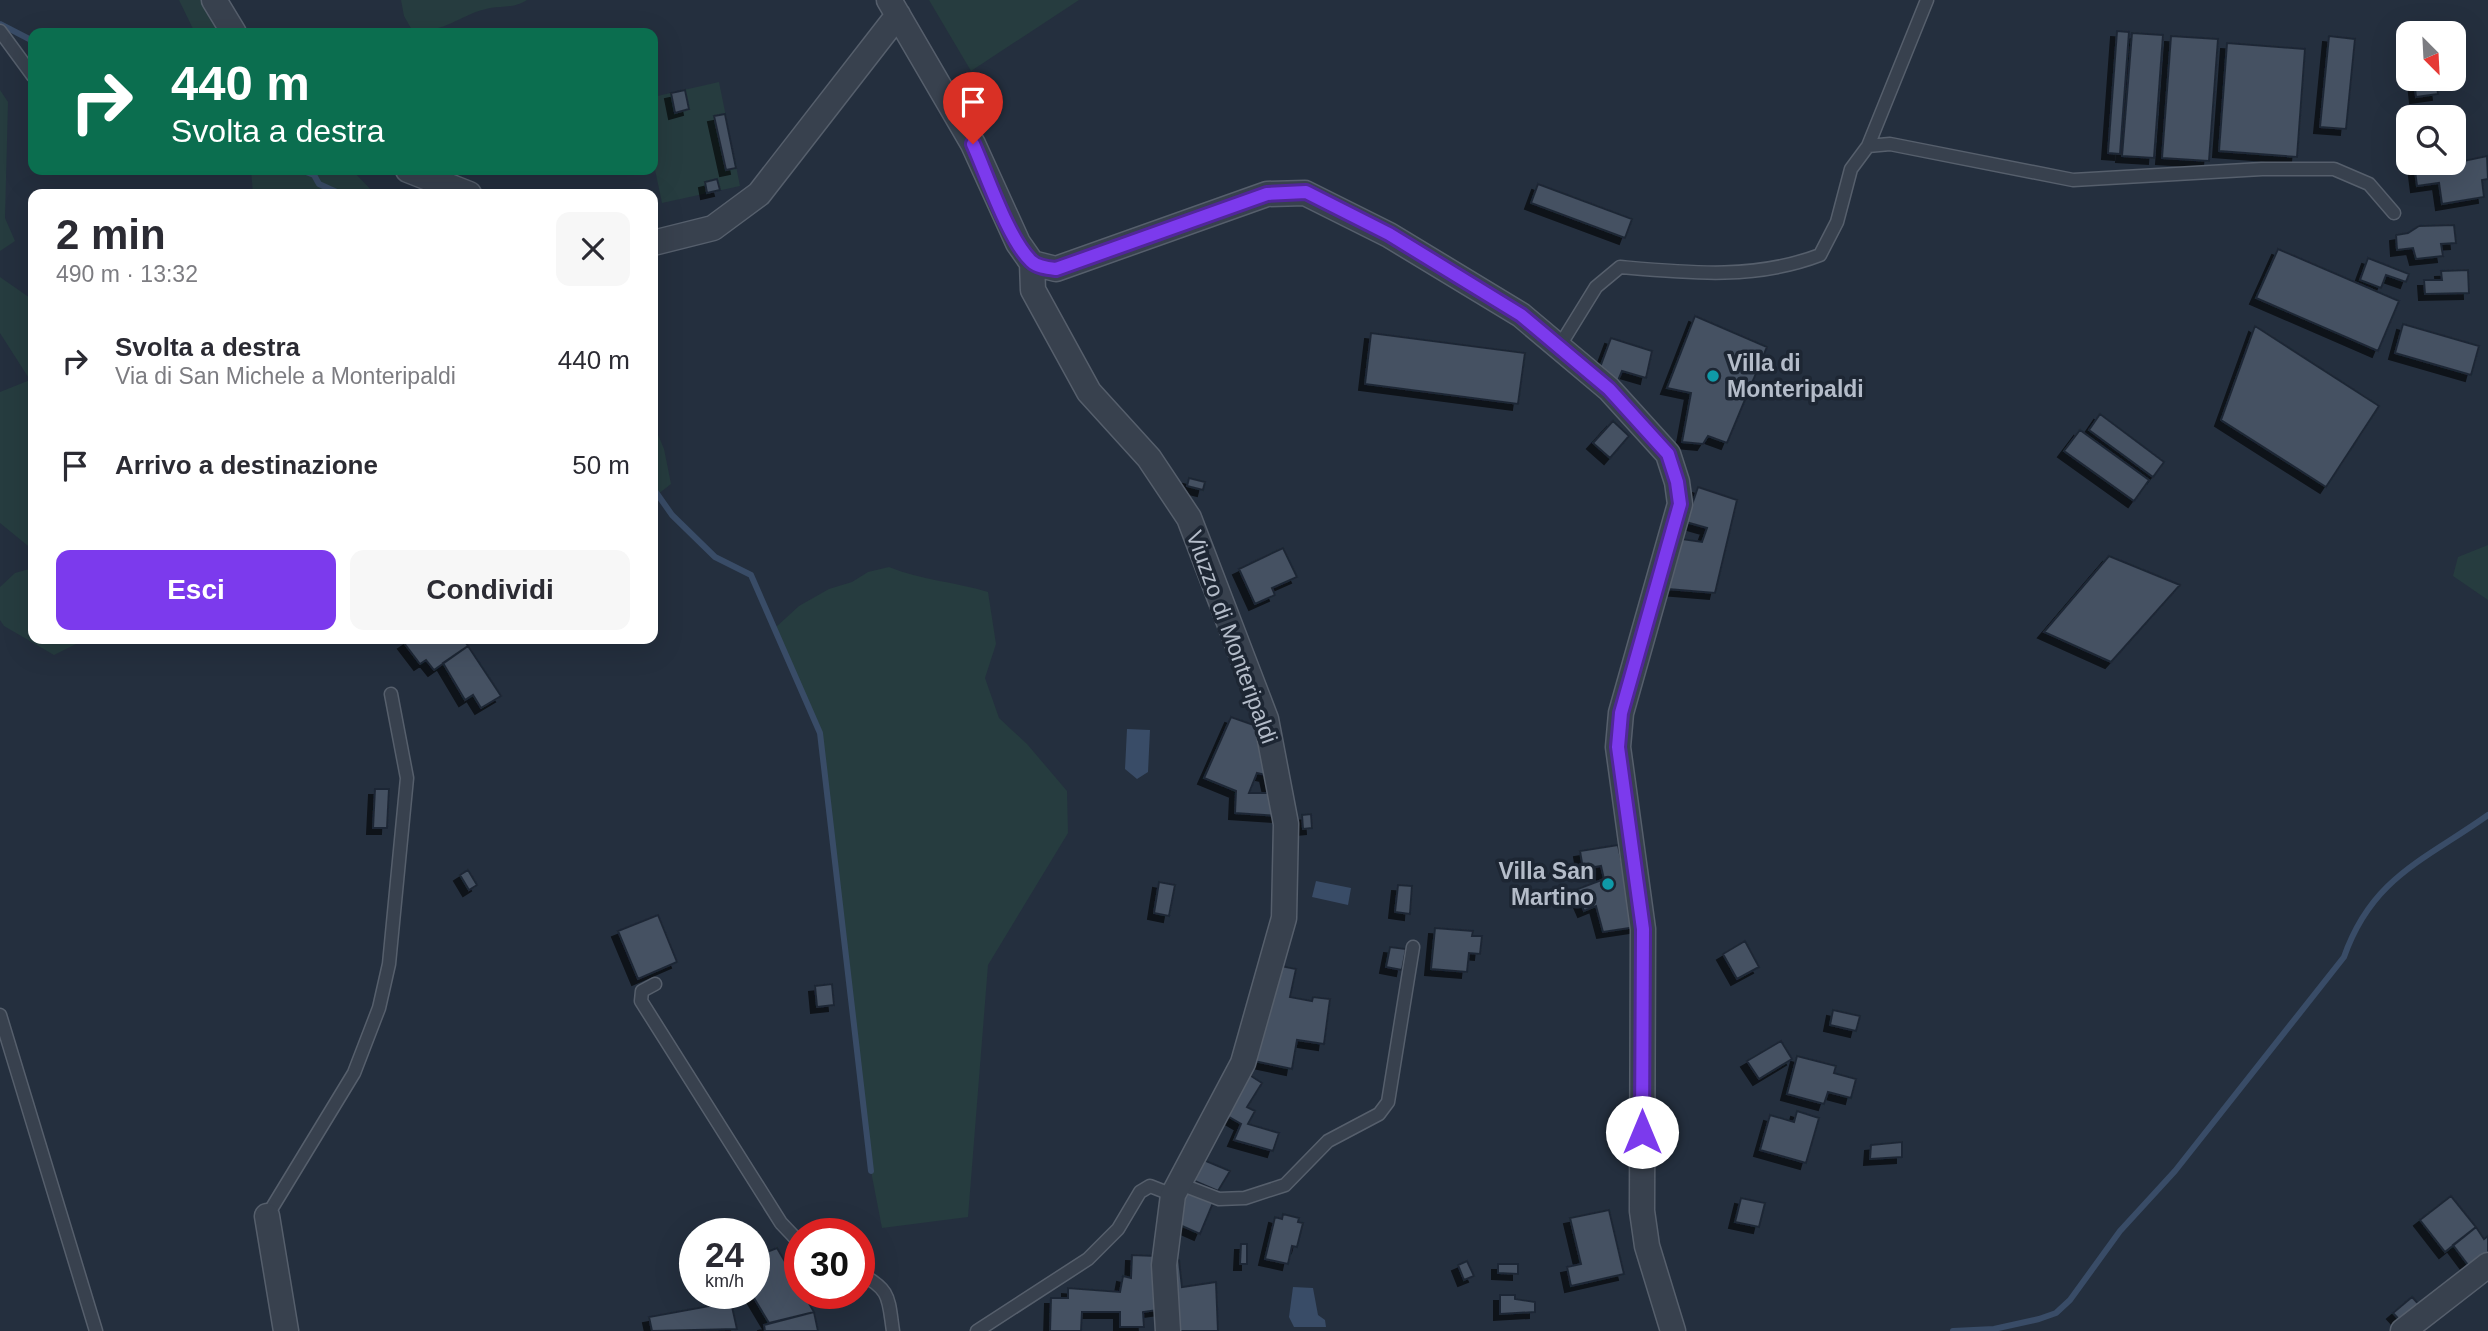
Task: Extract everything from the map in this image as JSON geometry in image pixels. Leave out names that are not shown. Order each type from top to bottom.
[{"type":"street","points":[[214,0],[231,28]]},
{"type":"street","points":[[658,242],[713,228],[759,194],[893,8],[973,144],[1018,243],[1032,263],[1056,269],[1267,194],[1306,192],[1389,234],[1521,315],[1609,389],[1668,454],[1680,504],[1621,713],[1618,747],[1643,929],[1642,1211],[1647,1246],[1673,1331]]},
{"type":"street","points":[[421,175],[456,189]]},
{"type":"street","name":"Viuzzo di Monteripaldi","points":[[1032,263],[1033,290],[1089,392],[1149,458],[1189,519],[1266,719],[1286,824],[1284,918],[1243,1063],[1177,1190],[1164,1265],[1168,1331]]},
{"type":"street","points":[[267,1216],[286,1331]]},
{"type":"street","points":[[2415,1328],[2488,1265]]},
{"type":"lane","points":[[1559,347],[1596,287],[1620,267],[1685,273],[1754,272],[1795,264],[1820,255],[1837,222],[1851,169],[1868,146],[1927,0]]},
{"type":"lane","points":[[0,31],[28,69]]},
{"type":"lane","points":[[1868,146],[1890,144],[2073,180],[2262,169],[2334,169],[2370,184],[2394,213]]},
{"type":"lane","points":[[267,1216],[354,1073],[379,1008],[389,964],[407,778],[391,694]]},
{"type":"lane","points":[[977,1331],[1088,1259],[1118,1228],[1140,1192],[1150,1186],[1219,1199],[1245,1198],[1285,1185],[1328,1141],[1379,1114],[1388,1102],[1413,947]]},
{"type":"lane","points":[[655,984],[642,991],[641,1001],[784,1226]]},
{"type":"lane","points":[[0,1015],[96,1331]]},
{"type":"lane","points":[[875,1281],[881,1284],[889,1301],[893,1331]]},
{"type":"green space","points":[[179,0],[227,0],[243,28],[193,28]]},
{"type":"green space","points":[[401,0],[527,0],[513,6],[479,11],[437,28],[411,28],[404,16]]},
{"type":"green space","points":[[929,0],[1079,0],[971,71]]},
{"type":"green space","points":[[719,82],[740,186],[662,203],[656,175],[658,96]]},
{"type":"green space","points":[[0,90],[8,102],[5,218],[15,241],[0,251]]},
{"type":"green space","points":[[251,175],[357,175],[370,189],[253,189]]},
{"type":"green space","points":[[0,277],[28,297],[28,377],[0,333]]},
{"type":"green space","points":[[28,381],[28,546],[0,523],[0,392]]},
{"type":"green space","points":[[658,435],[664,449],[671,484],[658,494]]},
{"type":"green space","points":[[2488,545],[2488,600],[2453,576],[2458,557]]},
{"type":"green space","points":[[889,567],[988,592],[996,644],[985,678],[999,718],[1027,744],[1067,791],[1068,833],[988,965],[968,1217],[882,1228],[871,1171],[820,733],[775,628],[799,606],[829,589],[852,582],[868,572]]},
{"type":"green space","points":[[28,569],[28,640],[4,626],[0,620],[0,587],[15,573]]},
{"type":"green space","points":[[35,644],[76,644],[54,655]]},
{"type":"water","points":[[1127,729],[1150,730],[1148,772],[1137,779],[1125,769]]},
{"type":"water","points":[[1316,881],[1351,888],[1348,905],[1312,897]]},
{"type":"water","points":[[1293,1287],[1313,1288],[1318,1315],[1325,1320],[1326,1327],[1294,1327],[1289,1317]]},
{"type":"building","points":[[2117,31],[2129,32],[2120,154],[2108,153]]},
{"type":"building","points":[[2132,33],[2163,35],[2154,158],[2122,156]]},
{"type":"building","points":[[2171,36],[2218,39],[2209,161],[2162,158]]},
{"type":"building","points":[[2329,36],[2355,39],[2346,129],[2320,127]]},
{"type":"building","points":[[2227,43],[2305,49],[2297,157],[2219,151]]},
{"type":"building","points":[[685,90],[689,109],[675,113],[671,93]]},
{"type":"building","points":[[2415,91],[2438,91],[2438,94],[2416,97]]},
{"type":"building","points":[[725,114],[736,168],[726,170],[714,116]]},
{"type":"building","points":[[2487,156],[2488,179],[2482,180],[2484,197],[2442,204],[2439,183],[2417,186],[2416,175],[2466,175],[2466,160]]},
{"type":"building","points":[[717,179],[720,190],[707,193],[705,182]]},
{"type":"building","points":[[1538,184],[1632,219],[1625,238],[1531,203]]},
{"type":"building","points":[[2454,225],[2456,243],[2441,244],[2443,256],[2416,259],[2413,248],[2397,250],[2396,235],[2408,233],[2419,226]]},
{"type":"building","points":[[2278,249],[2399,301],[2378,351],[2256,298]]},
{"type":"building","points":[[2368,258],[2409,274],[2406,282],[2386,275],[2381,288],[2360,280]]},
{"type":"building","points":[[2468,270],[2469,293],[2425,294],[2424,280],[2442,280],[2441,271]]},
{"type":"building","name":"Villa di Monteripaldi","points":[[1695,316],[1767,347],[1727,443],[1708,436],[1703,444],[1682,442],[1691,393],[1667,388]]},
{"type":"building","points":[[2403,324],[2479,346],[2471,375],[2395,353]]},
{"type":"building","points":[[2255,326],[2379,406],[2326,487],[2221,420]]},
{"type":"building","points":[[1371,333],[1525,353],[1518,404],[1365,384]]},
{"type":"building","points":[[1611,338],[1652,351],[1646,378],[1622,371],[1617,383],[1599,370]]},
{"type":"building","points":[[2100,414],[2164,462],[2153,477],[2089,430]]},
{"type":"building","points":[[1613,421],[1629,436],[1610,458],[1593,443]]},
{"type":"building","points":[[2080,430],[2149,480],[2134,501],[2064,451]]},
{"type":"building","points":[[1189,478],[1205,482],[1203,490],[1187,486]]},
{"type":"building","points":[[1698,487],[1737,500],[1715,593],[1668,589],[1682,539],[1702,542],[1707,528],[1686,522]]},
{"type":"building","points":[[1283,548],[1297,577],[1272,588],[1275,595],[1255,604],[1239,569]]},
{"type":"building","points":[[2109,556],[2180,585],[2111,662],[2044,632]]},
{"type":"building","points":[[405,644],[468,646],[434,670],[426,660],[420,664]]},
{"type":"building","points":[[468,646],[501,696],[481,708],[473,695],[465,700],[443,663]]},
{"type":"building","points":[[1231,717],[1265,729],[1280,816],[1235,813],[1236,791],[1204,778]],"holes":[[[1257,773],[1266,775],[1270,793],[1249,793]]]},
{"type":"building","points":[[375,789],[389,789],[387,828],[373,828]]},
{"type":"building","points":[[1311,814],[1312,828],[1303,829],[1302,815]]},
{"type":"building","name":"Villa San Martino","points":[[1618,845],[1636,927],[1603,932],[1596,906],[1584,911],[1575,890],[1604,879],[1601,866],[1583,869],[1580,851]]},
{"type":"building","points":[[468,870],[477,885],[469,890],[460,875]]},
{"type":"building","points":[[1159,882],[1175,885],[1169,916],[1154,913]]},
{"type":"building","points":[[1398,885],[1412,886],[1410,914],[1395,912]]},
{"type":"building","points":[[658,915],[677,962],[638,979],[618,931]]},
{"type":"building","points":[[1435,928],[1473,931],[1472,936],[1482,936],[1480,954],[1469,953],[1467,972],[1431,969]]},
{"type":"building","points":[[1745,941],[1759,967],[1737,979],[1723,954]]},
{"type":"building","points":[[1390,947],[1406,949],[1402,970],[1386,967]]},
{"type":"building","points":[[1276,965],[1296,969],[1290,997],[1312,1001],[1313,997],[1330,999],[1324,1044],[1297,1040],[1292,1069],[1254,1061]]},
{"type":"building","points":[[832,984],[834,1005],[817,1007],[815,986]]},
{"type":"building","points":[[1833,1010],[1860,1016],[1856,1031],[1830,1025]]},
{"type":"building","points":[[1781,1041],[1792,1059],[1759,1079],[1747,1061]]},
{"type":"building","points":[[1797,1056],[1836,1066],[1834,1073],[1856,1079],[1851,1098],[1828,1092],[1824,1104],[1787,1094]]},
{"type":"building","points":[[1248,1074],[1262,1083],[1247,1107],[1255,1111],[1248,1124],[1279,1133],[1273,1151],[1234,1140],[1241,1124],[1224,1114]]},
{"type":"building","points":[[1797,1111],[1819,1118],[1806,1163],[1760,1150],[1770,1115],[1794,1122]]},
{"type":"building","points":[[1902,1142],[1902,1157],[1870,1159],[1871,1145]]},
{"type":"building","points":[[1199,1158],[1230,1171],[1218,1191],[1190,1179]]},
{"type":"building","points":[[1186,1192],[1213,1203],[1200,1234],[1173,1222]]},
{"type":"building","points":[[2451,1196],[2476,1227],[2445,1252],[2420,1220]]},
{"type":"building","points":[[1741,1198],[1765,1203],[1759,1227],[1735,1222]]},
{"type":"building","points":[[1609,1210],[1624,1274],[1571,1286],[1567,1267],[1581,1264],[1570,1218]]},
{"type":"building","points":[[1283,1214],[1299,1218],[1298,1222],[1303,1223],[1297,1247],[1292,1246],[1288,1264],[1265,1259],[1275,1217],[1282,1219]]},
{"type":"building","points":[[2476,1227],[2484,1239],[2488,1236],[2488,1263],[2474,1273],[2453,1245]]},
{"type":"building","points":[[1241,1244],[1247,1244],[1247,1264],[1240,1264]]},
{"type":"building","points":[[777,1248],[784,1260],[784,1309],[812,1309],[814,1312],[769,1323],[761,1309],[770,1309],[770,1251]]},
{"type":"building","points":[[1132,1255],[1156,1256],[1164,1309],[1143,1312],[1144,1327],[1120,1327],[1120,1312],[1082,1312],[1081,1331],[1050,1331],[1051,1298],[1068,1298],[1068,1288],[1120,1292],[1123,1276],[1131,1278]]},
{"type":"building","points":[[1179,1260],[1182,1287],[1216,1282],[1218,1331],[1176,1331],[1168,1261]]},
{"type":"building","points":[[1467,1261],[1474,1276],[1464,1280],[1458,1265]]},
{"type":"building","points":[[1498,1264],[1518,1264],[1518,1274],[1498,1273]]},
{"type":"building","points":[[1500,1295],[1515,1295],[1515,1299],[1535,1302],[1535,1312],[1500,1314]]},
{"type":"building","points":[[2412,1297],[2424,1310],[2405,1326],[2393,1313]]},
{"type":"building","points":[[693,1309],[733,1309],[737,1329],[652,1331],[649,1317]]},
{"type":"building","points":[[814,1312],[818,1331],[765,1331],[764,1325]]},
{"type":"waterway","points":[[0,24],[28,38]]},
{"type":"waterway","points":[[314,175],[319,184],[330,189]]},
{"type":"waterway","points":[[658,495],[672,515],[715,557],[751,575],[820,733],[871,1171]]},
{"type":"waterway","points":[[1953,1331],[1994,1329],[2039,1319],[2056,1313],[2070,1300],[2120,1231],[2175,1171],[2344,957],[2369,907],[2403,873],[2488,815]]},
{"type":"place","name":"Villa di Monteripaldi","points":[[1713,376]]},
{"type":"place","name":"Villa San Martino","points":[[1608,884]]},
{"type":"route","points":[[973,144],[1018,243],[1032,263],[1046,268],[1056,269],[1267,194],[1306,192],[1327,201],[1389,234],[1521,315],[1609,389],[1668,454],[1677,482],[1680,504],[1621,713],[1618,747],[1643,929],[1642,1132]]}]
